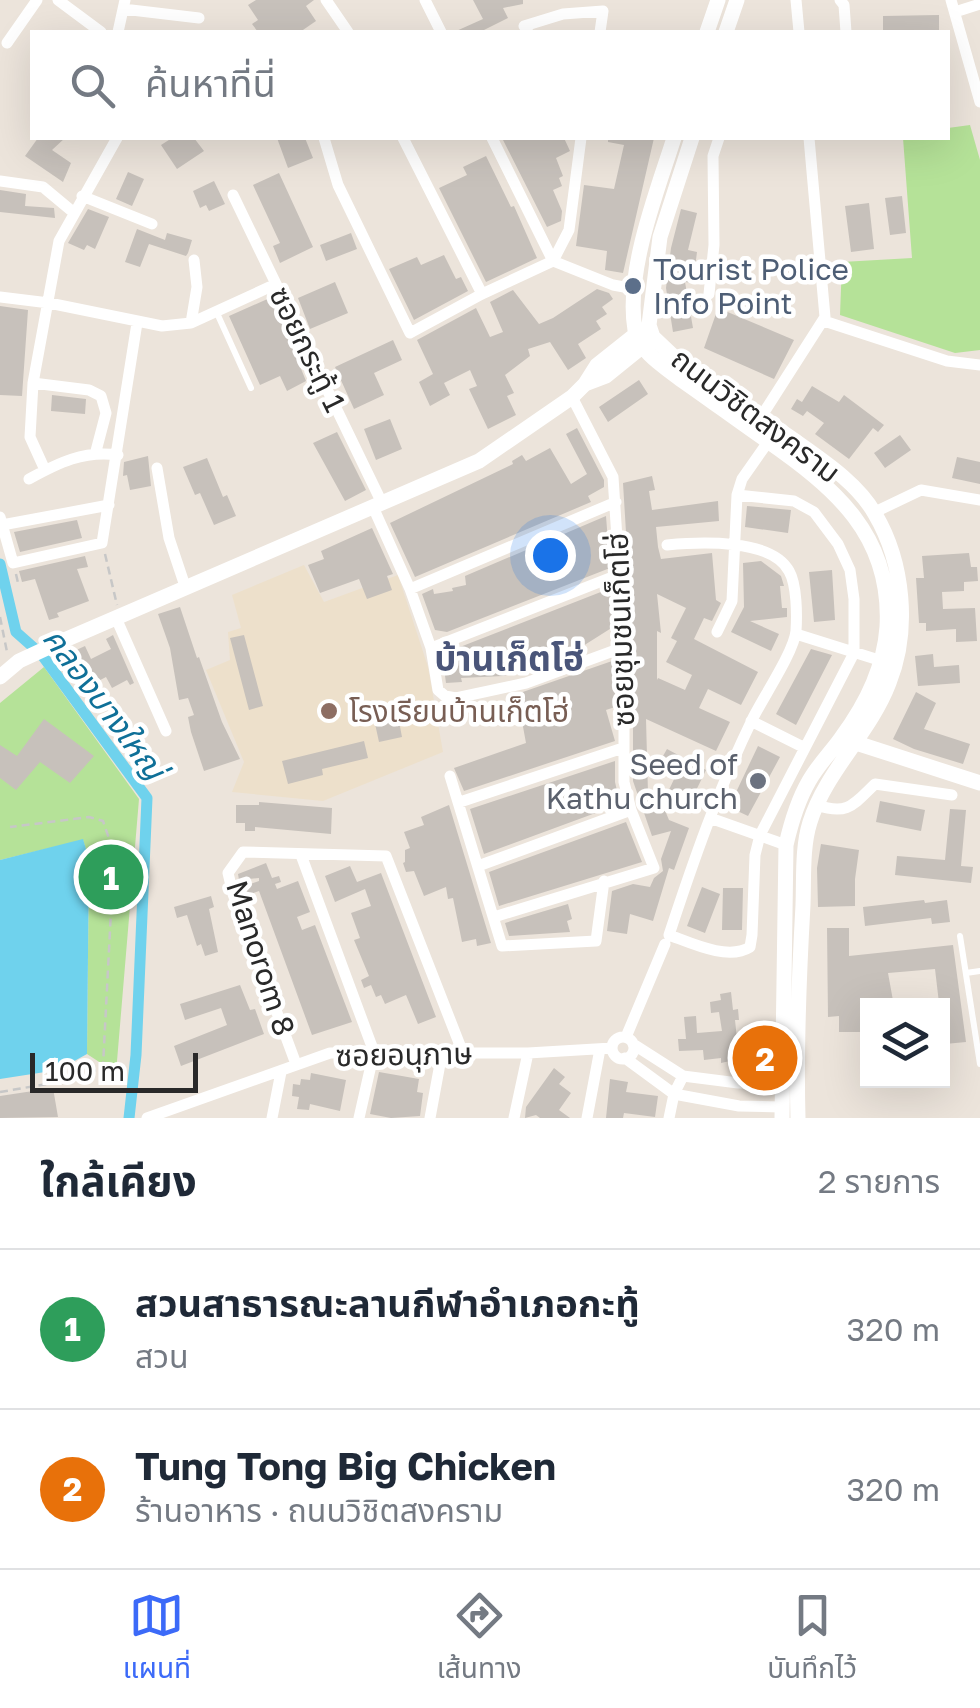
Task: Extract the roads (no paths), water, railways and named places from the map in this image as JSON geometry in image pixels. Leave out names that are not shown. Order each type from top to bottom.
[{"type":"main road","points":[[708,30],[718,0]]},
{"type":"main road","points":[[727,30],[737,0]]},
{"type":"main road","name":"ถนนวิชิตสงคราม","points":[[673,140],[643,236],[636,289],[645,335],[664,368],[814,474],[859,520],[874,551],[884,586],[887,626],[882,661],[850,740],[809,824],[802,919],[798,1118]]},
{"type":"main road","name":"ถนนวิชิตสงคราม","points":[[0,677],[13,657],[60,642],[479,461],[586,384],[606,376],[645,335],[660,236],[691,140]]},
{"type":"main road","name":"ถนนวิชิตสงคราม","points":[[645,335],[825,463],[875,512],[897,573],[902,621],[888,687],[850,740],[809,780],[786,845],[781,1113]]},
{"type":"main road","points":[[850,740],[980,782]]},
{"type":"street","points":[[7,43],[37,0]]},
{"type":"street","points":[[58,0],[98,30]]},
{"type":"street","points":[[326,0],[347,30]]},
{"type":"street","points":[[425,0],[440,30]]},
{"type":"street","points":[[796,0],[799,30]]},
{"type":"street","points":[[840,0],[844,4],[846,30]]},
{"type":"street","points":[[118,30],[124,4],[199,18]]},
{"type":"street","points":[[980,4],[953,6],[980,102]]},
{"type":"street","points":[[527,30],[524,26],[563,14],[604,10],[600,30]]},
{"type":"street","points":[[45,470],[30,437],[33,383],[59,241],[116,140]]},
{"type":"street","points":[[325,140],[338,185],[410,334],[553,260],[569,230],[581,140]]},
{"type":"street","points":[[404,140],[482,294]]},
{"type":"street","points":[[493,140],[553,260],[613,285],[636,289]]},
{"type":"street","points":[[709,294],[714,245],[713,156],[717,140]]},
{"type":"street","points":[[761,417],[824,320],[826,298],[809,140]]},
{"type":"street","points":[[0,182],[43,188],[73,212]]},
{"type":"street","name":"ซอยกระทู้ 1","points":[[233,195],[378,505],[430,648],[438,690],[456,698],[526,683],[624,647]]},
{"type":"street","points":[[82,196],[152,224]]},
{"type":"street","points":[[191,323],[197,287],[194,260]]},
{"type":"street","points":[[0,298],[50,303],[162,326],[191,323],[276,284]]},
{"type":"street","points":[[824,320],[947,361],[980,365]]},
{"type":"street","points":[[109,505],[1,521],[12,564],[102,543],[109,505],[118,455],[137,323]]},
{"type":"street","points":[[33,383],[89,390],[101,396],[106,414],[96,452]]},
{"type":"street","name":"ซอยชุมชนเก็ตโฮ่","points":[[572,397],[612,477],[624,647],[624,782],[654,868],[604,881]]},
{"type":"street","points":[[717,632],[732,601],[737,494],[742,479],[768,442]]},
{"type":"street","points":[[29,479],[96,452],[118,455]]},
{"type":"street","points":[[157,468],[169,538],[186,589]]},
{"type":"street","points":[[875,512],[922,490],[980,500]]},
{"type":"street","points":[[667,545],[712,541],[765,552],[788,568],[793,580],[796,634],[751,722],[710,818],[669,935],[699,946],[742,952],[750,948],[755,855],[760,835],[802,747],[854,653],[854,598],[850,570],[838,544],[814,512],[803,504],[737,494]]},
{"type":"street","points":[[410,589],[616,502]]},
{"type":"street","points":[[430,648],[620,574]]},
{"type":"street","points":[[118,616],[166,730]]},
{"type":"street","points":[[796,634],[882,661]]},
{"type":"street","points":[[751,722],[802,747]]},
{"type":"street","points":[[460,802],[623,748]]},
{"type":"street","points":[[450,776],[502,946],[596,941],[604,881],[494,917]]},
{"type":"street","points":[[817,805],[833,811],[850,808],[875,784],[952,795]]},
{"type":"street","points":[[478,866],[631,810]]},
{"type":"street","points":[[710,818],[786,845]]},
{"type":"street","name":"Manorom 8","points":[[296,1064],[228,872],[243,852],[302,854]]},
{"type":"street","points":[[359,1118],[374,1052],[302,854],[386,856],[463,1053]]},
{"type":"street","points":[[625,1058],[633,1052],[630,1040],[666,944]]},
{"type":"street","points":[[587,1118],[606,1048],[616,1039],[630,1040],[683,1076],[780,1084]]},
{"type":"street","points":[[606,1048],[674,1094],[781,1113]]},
{"type":"street","name":"ซอยอนุภาษ","points":[[148,1118],[330,1053],[528,1053],[606,1048]]},
{"type":"street","points":[[430,1118],[442,1053]]},
{"type":"street","points":[[514,1118],[528,1053]]},
{"type":"street","points":[[272,1118],[281,1072]]},
{"type":"street","points":[[669,1118],[683,1076]]},
{"type":"lane","points":[[216,312],[251,388]]},
{"type":"lane","points":[[960,936],[980,1064]]},
{"type":"lane","points":[[966,974],[980,971]]},
{"type":"water","points":[[83,839],[89,859],[87,1054],[58,1070],[0,1079],[0,860]]},
{"type":"waterway","name":"คลองบางใหญ่","points":[[0,564],[16,632],[42,655],[147,798],[136,1055],[129,1118]]},
{"type":"place","name":"Tourist Police Info Point","points":[[633,286]]},
{"type":"place","name":"โรงเรียนบ้านเก็ตโฮ่","points":[[329,711]]},
{"type":"place","name":"Seed of Kathu church","points":[[758,781]]},
{"type":"place","name":"สวนสาธารณะลานกีฬาอำเภอกะทู้","points":[[111,877]]},
{"type":"place","name":"Tung Tong Big Chicken","points":[[765,1058]]},
{"type":"district","name":"บ้านเก็ตโฮ่","points":[[509,658]]}]
